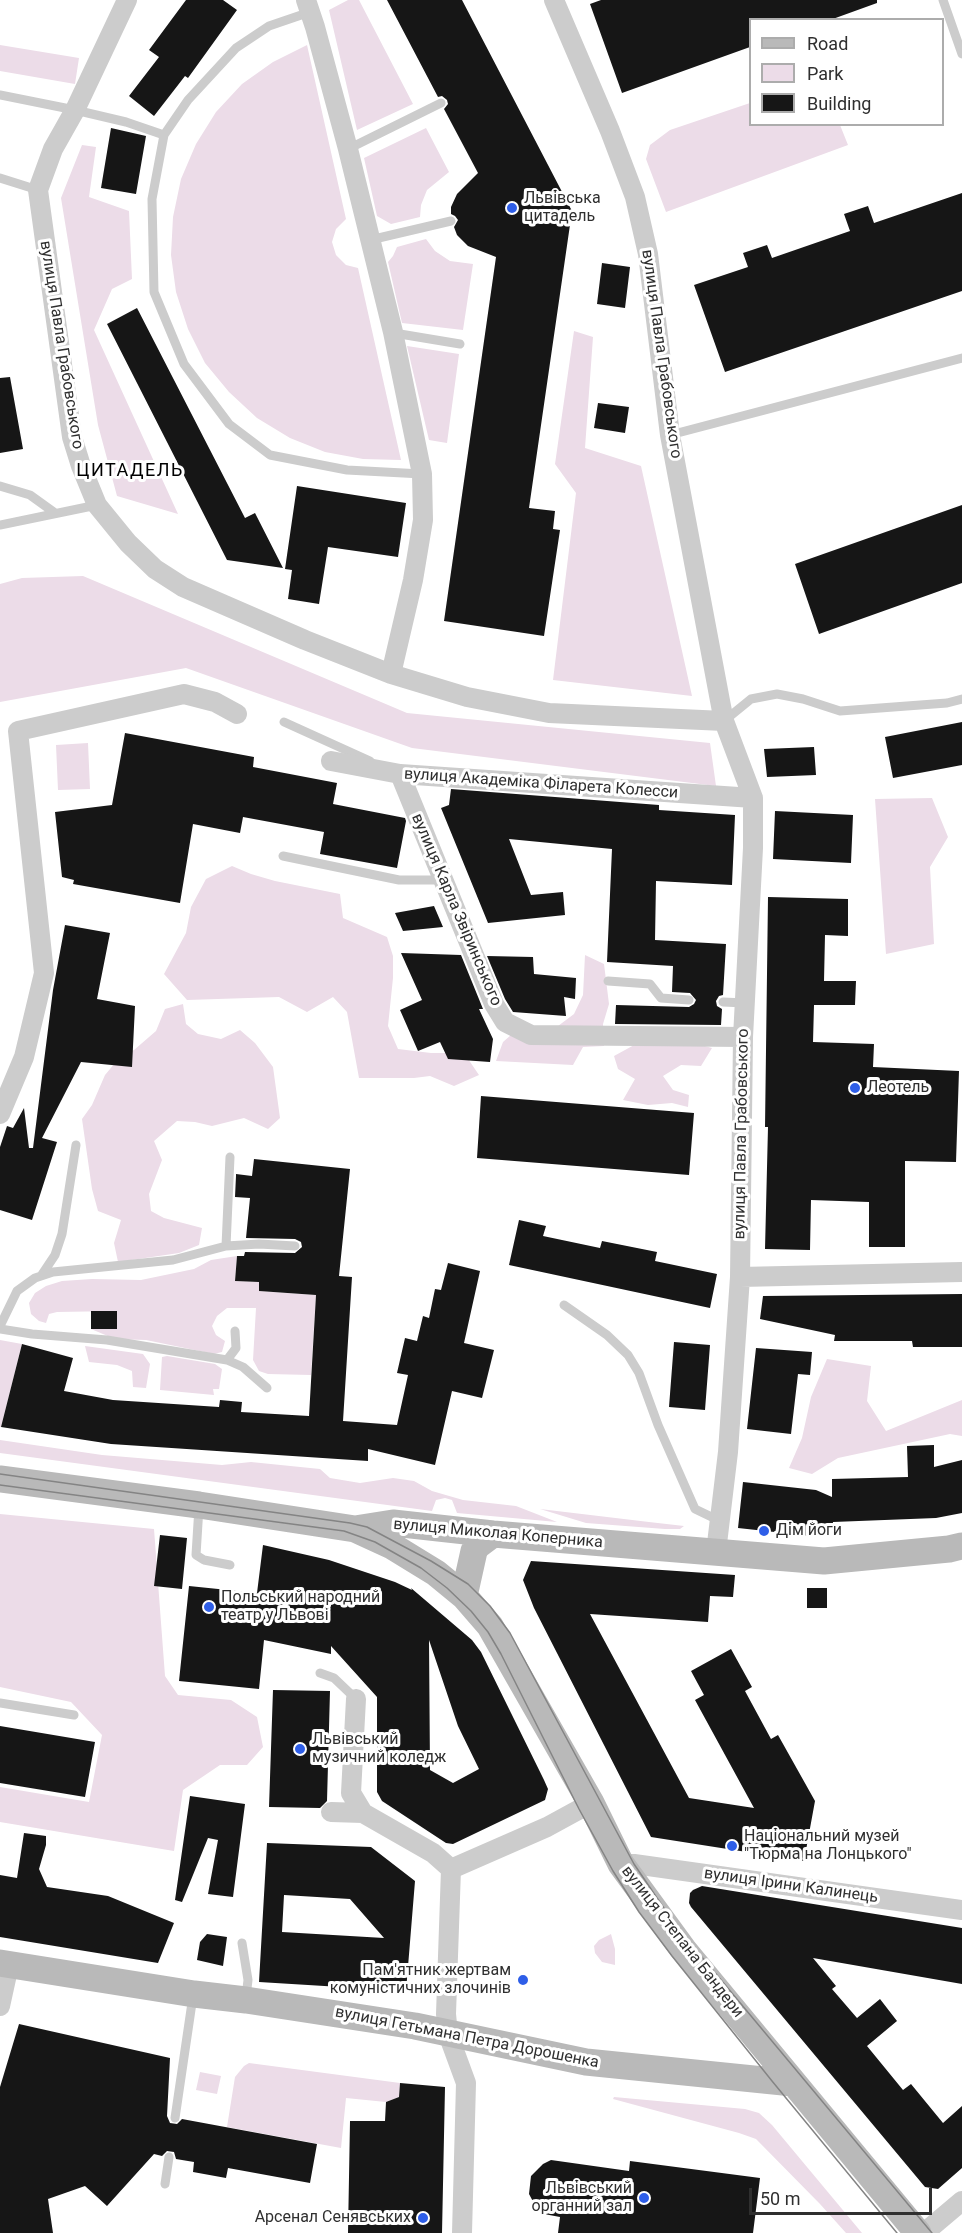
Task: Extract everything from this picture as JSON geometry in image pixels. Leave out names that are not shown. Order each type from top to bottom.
[{"type":"main road","name":"вулиця Миколая Коперника","points":[[0,1479],[199,1505],[355,1529],[393,1523],[493,1534],[824,1561],[962,1546]]},
{"type":"main road","name":"вулиця Степана Бандери","points":[[355,1529],[392,1546],[430,1569],[464,1596],[490,1626],[591,1803],[621,1864],[683,1949],[918,2233]]},
{"type":"main road","points":[[464,1596],[474,1551],[493,1534]]},
{"type":"main road","name":"вулиця Гетьмана Петра Дорошенка","points":[[5,1964],[194,1994],[415,2025],[448,2034],[586,2062],[793,2083]]},
{"type":"street","name":"вулиця Павла Грабовського","points":[[127,0],[75,110],[53,149],[38,190],[72,437],[97,505],[128,543],[155,569],[183,587],[305,640],[391,674],[467,698],[549,713],[724,721]]},
{"type":"street","name":"вулиця Павла Грабовського","points":[[554,0],[610,131],[635,197],[648,254],[670,435],[724,721],[753,798],[753,848],[743,1037],[740,1277],[728,1452],[716,1552]]},
{"type":"street","points":[[308,6],[348,149],[393,332],[422,474],[423,520],[413,580],[391,674]]},
{"type":"street","points":[[0,1114],[24,1057],[44,973],[9,728],[184,694],[215,702],[237,714]]},
{"type":"street","name":"вулиця Академіка Філарета Колесси","points":[[331,761],[400,774],[753,798]]},
{"type":"street","name":"вулиця Карла Звіринського","points":[[400,774],[494,1004],[505,1022],[531,1035],[743,1037]]},
{"type":"street","points":[[740,1277],[962,1272]]},
{"type":"street","points":[[356,1699],[351,1793],[363,1813]]},
{"type":"street","points":[[451,1869],[547,1827],[591,1803]]},
{"type":"street","points":[[331,1812],[363,1813],[432,1852],[451,1869]]},
{"type":"street","name":"вулиця Ірини Калинець","points":[[621,1864],[962,1910]]},
{"type":"street","points":[[451,1869],[446,2014],[448,2034],[466,2083],[462,2233]]},
{"type":"street","points":[[0,2006],[5,1964]]},
{"type":"street","points":[[924,2233],[962,2200]]},
{"type":"lane","points":[[943,0],[962,54]]},
{"type":"lane","points":[[308,6],[269,26],[236,48],[188,100],[164,135],[152,199],[154,292],[184,364],[229,424],[270,455],[347,470],[422,474]]},
{"type":"lane","points":[[0,95],[126,122],[164,135]]},
{"type":"lane","points":[[348,149],[441,103]]},
{"type":"lane","points":[[0,178],[38,190]]},
{"type":"lane","points":[[370,240],[451,221]]},
{"type":"lane","points":[[393,332],[459,344]]},
{"type":"lane","points":[[670,435],[962,358]]},
{"type":"lane","points":[[0,486],[30,495],[55,513]]},
{"type":"lane","points":[[0,525],[97,505]]},
{"type":"lane","points":[[724,721],[751,699],[777,694],[803,699],[840,711],[947,703],[962,699]]},
{"type":"lane","points":[[284,723],[400,774]]},
{"type":"lane","points":[[283,856],[399,880],[443,880]]},
{"type":"lane","points":[[608,981],[650,984],[661,998],[689,1000]]},
{"type":"lane","points":[[723,1002],[745,1003]]},
{"type":"lane","points":[[41,1276],[55,1255],[62,1234],[76,1145]]},
{"type":"lane","points":[[225,1246],[230,1157]]},
{"type":"lane","points":[[267,1388],[243,1367],[227,1360],[107,1341],[32,1334],[0,1328],[17,1291],[41,1276],[53,1272],[173,1260],[225,1246],[259,1244],[295,1246]]},
{"type":"lane","points":[[564,1305],[607,1335],[628,1354],[639,1373],[658,1425],[695,1509],[720,1521]]},
{"type":"lane","points":[[227,1360],[236,1348],[236,1330]]},
{"type":"lane","points":[[199,1505],[196,1555],[204,1560],[230,1564]]},
{"type":"lane","points":[[320,1673],[334,1678],[356,1699]]},
{"type":"lane","points":[[0,1703],[74,1715]]},
{"type":"lane","points":[[242,1943],[248,1980],[246,2000]]},
{"type":"lane","points":[[175,2118],[194,1994]]},
{"type":"lane","points":[[165,2184],[169,2157]]},
{"type":"green space","points":[[348,0],[359,0],[413,104],[357,130],[329,10]]},
{"type":"green space","points":[[0,45],[79,58],[75,84],[0,71]]},
{"type":"green space","points":[[307,45],[346,219],[336,229],[332,242],[336,255],[346,265],[358,268],[401,460],[363,459],[325,452],[290,438],[257,418],[229,392],[205,363],[188,329],[176,292],[171,255],[173,217],[181,179],[196,144],[216,112],[242,84],[273,62]]},
{"type":"green space","points":[[749,103],[749,126],[840,126],[848,145],[666,212],[646,159],[650,145],[670,130]]},
{"type":"green space","points":[[426,128],[449,172],[427,190],[421,205],[420,217],[391,224],[377,216],[364,158]]},
{"type":"green space","points":[[82,145],[96,147],[89,197],[129,211],[132,279],[112,289],[94,330],[178,514],[117,496],[98,425],[61,198]]},
{"type":"green space","points":[[426,239],[435,251],[450,261],[473,264],[463,330],[402,323],[388,262],[397,247]]},
{"type":"green space","points":[[574,331],[593,337],[585,448],[641,466],[692,696],[553,680],[576,493],[555,464]]},
{"type":"green space","points":[[407,346],[459,354],[447,443],[429,440]]},
{"type":"green space","points":[[83,576],[407,713],[710,743],[716,786],[412,748],[186,668],[0,702],[0,584],[22,578]]},
{"type":"green space","points":[[88,743],[90,789],[58,790],[56,745]]},
{"type":"green space","points":[[932,798],[948,837],[930,867],[934,944],[886,954],[875,799]]},
{"type":"green space","points":[[232,866],[275,881],[340,894],[343,918],[387,937],[393,956],[388,1026],[398,1049],[431,1053],[464,1053],[479,1075],[454,1086],[430,1076],[359,1078],[347,1012],[333,997],[307,1012],[279,997],[187,1000],[164,974],[186,933],[191,907],[206,879]]},
{"type":"green space","points":[[585,955],[604,964],[609,1004],[603,1024],[604,1046],[583,1047],[573,1065],[496,1061],[503,1042],[519,1028],[558,1026],[574,1014],[583,995]]},
{"type":"green space","points":[[183,1004],[186,1024],[198,1034],[221,1039],[240,1030],[255,1043],[273,1067],[280,1118],[268,1129],[244,1118],[212,1126],[177,1121],[154,1141],[162,1160],[149,1194],[151,1211],[164,1218],[202,1228],[199,1245],[179,1253],[118,1262],[114,1243],[121,1220],[98,1211],[92,1189],[82,1119],[92,1105],[105,1075],[120,1057],[134,1050],[156,1031],[165,1009]]},
{"type":"green space","points":[[636,1044],[701,1045],[712,1048],[701,1066],[681,1065],[663,1076],[673,1090],[689,1095],[688,1107],[672,1103],[648,1105],[623,1100],[635,1079],[618,1069],[614,1056]]},
{"type":"green space","points":[[237,1256],[235,1281],[259,1282],[259,1291],[316,1295],[311,1375],[268,1374],[259,1371],[253,1360],[256,1308],[227,1308],[217,1316],[212,1326],[216,1335],[225,1341],[222,1352],[214,1354],[146,1340],[115,1339],[91,1329],[117,1329],[117,1311],[57,1312],[49,1314],[46,1323],[39,1321],[31,1314],[29,1303],[35,1293],[46,1286],[62,1281],[141,1280],[194,1269],[211,1260]]},
{"type":"green space","points":[[0,1340],[22,1344],[1,1427],[0,1427]]},
{"type":"green space","points":[[85,1346],[143,1354],[150,1364],[146,1388],[133,1387],[132,1371],[117,1365],[89,1362]]},
{"type":"green space","points":[[162,1357],[215,1364],[222,1369],[219,1389],[213,1389],[214,1395],[160,1390]]},
{"type":"green space","points":[[827,1359],[871,1366],[867,1401],[886,1431],[962,1400],[962,1436],[950,1434],[838,1458],[812,1474],[789,1468],[802,1438],[811,1397]]},
{"type":"green space","points":[[0,1440],[102,1455],[222,1465],[251,1462],[320,1469],[330,1478],[360,1483],[393,1478],[414,1481],[432,1491],[463,1500],[516,1506],[557,1522],[457,1513],[452,1500],[445,1498],[436,1500],[432,1511],[0,1453]]},
{"type":"green space","points":[[540,1509],[684,1526],[680,1529],[665,1529],[586,1523]]},
{"type":"green space","points":[[0,1514],[154,1529],[165,1676],[178,1695],[231,1700],[257,1717],[263,1747],[247,1765],[220,1765],[183,1790],[174,1851],[0,1822],[0,1787],[89,1802],[102,1735],[71,1702],[0,1687]]},
{"type":"green space","points":[[611,1934],[615,1949],[615,1965],[602,1962],[595,1953],[594,1946],[599,1940]]},
{"type":"green space","points":[[249,2063],[400,2083],[399,2097],[386,2102],[346,2098],[341,2148],[227,2127],[235,2077]]},
{"type":"green space","points":[[200,2072],[221,2076],[217,2094],[196,2090]]},
{"type":"green space","points":[[614,2097],[745,2109],[759,2113],[772,2125],[862,2233],[846,2233],[756,2139],[613,2099]]},
{"type":"building","points":[[186,0],[223,0],[237,10],[188,78],[185,76],[154,116],[129,96],[159,57],[149,50]]},
{"type":"building","points":[[387,0],[462,0],[572,211],[529,508],[555,511],[553,529],[560,530],[544,636],[444,621],[496,257],[468,246],[457,235],[454,227],[458,220],[451,214],[451,207],[457,194],[478,173],[444,109],[448,104],[447,100],[442,96],[438,97]]},
{"type":"building","points":[[601,0],[877,0],[877,3],[836,18],[749,18],[749,47],[622,93],[590,4]]},
{"type":"building","points":[[111,128],[146,136],[136,194],[101,188]]},
{"type":"building","points":[[962,193],[962,291],[725,372],[694,285],[748,267],[743,253],[767,245],[772,258],[850,231],[844,214],[868,206],[874,223]]},
{"type":"building","points":[[602,263],[630,267],[625,308],[597,304]]},
{"type":"building","points":[[137,308],[245,518],[255,513],[283,568],[227,560],[107,324]]},
{"type":"building","points":[[10,377],[23,449],[0,453],[0,378]]},
{"type":"building","points":[[598,403],[629,407],[625,433],[594,428]]},
{"type":"building","points":[[297,486],[406,503],[398,557],[328,547],[319,604],[288,599],[292,570],[285,569]]},
{"type":"building","points":[[962,505],[962,583],[819,634],[795,564]]},
{"type":"building","points":[[962,722],[962,765],[893,778],[885,737]]},
{"type":"building","points":[[125,733],[254,757],[253,767],[337,783],[333,804],[405,818],[397,868],[320,854],[324,832],[243,817],[240,833],[193,824],[180,903],[73,884],[74,880],[62,877],[55,812],[112,805]]},
{"type":"building","points":[[814,747],[816,775],[767,777],[764,749]]},
{"type":"building","points":[[451,789],[659,805],[659,810],[735,815],[732,885],[656,881],[655,940],[726,944],[723,995],[719,996],[716,1001],[717,1006],[722,1009],[721,1025],[615,1024],[616,1005],[689,1007],[696,1000],[690,993],[672,992],[673,966],[607,962],[612,849],[509,839],[531,895],[563,892],[565,915],[488,923],[441,808],[449,805]]},
{"type":"building","points":[[775,811],[853,815],[851,863],[773,859]]},
{"type":"building","points":[[768,897],[848,899],[848,936],[825,935],[824,981],[856,981],[855,1005],[814,1005],[813,1042],[874,1044],[873,1067],[959,1071],[956,1162],[905,1161],[905,1247],[869,1247],[869,1202],[811,1200],[810,1250],[765,1249],[768,1127],[765,1127]]},
{"type":"building","points":[[434,906],[443,927],[403,931],[395,913]]},
{"type":"building","points":[[65,925],[110,933],[97,999],[135,1006],[132,1067],[81,1062],[42,1138],[57,1142],[32,1220],[0,1210],[0,1147],[7,1126],[13,1128],[24,1108],[29,1148],[33,1148],[53,990]]},
{"type":"building","points":[[401,953],[461,955],[483,1009],[479,1009],[493,1039],[490,1062],[448,1059],[440,1042],[418,1051],[400,1010],[422,1000]]},
{"type":"building","points":[[487,956],[533,957],[534,974],[576,978],[575,999],[564,997],[566,1016],[513,1012]]},
{"type":"building","points":[[481,1096],[694,1113],[689,1175],[477,1158]]},
{"type":"building","points":[[254,1159],[350,1169],[339,1276],[352,1277],[343,1421],[397,1425],[408,1375],[397,1373],[405,1338],[417,1341],[423,1316],[429,1318],[435,1289],[441,1290],[448,1263],[480,1271],[464,1343],[494,1350],[482,1398],[452,1391],[435,1465],[368,1449],[368,1461],[111,1444],[1,1427],[22,1344],[73,1358],[64,1391],[113,1400],[219,1407],[220,1400],[242,1402],[241,1412],[309,1416],[316,1295],[259,1291],[259,1282],[235,1281],[237,1256],[244,1256],[245,1252],[295,1253],[302,1247],[301,1242],[295,1239],[246,1238],[250,1198],[235,1197],[236,1174],[252,1176]]},
{"type":"building","points":[[519,1220],[546,1226],[543,1236],[600,1248],[602,1241],[657,1252],[655,1261],[717,1274],[710,1308],[509,1265]]},
{"type":"building","points":[[962,1294],[962,1347],[913,1347],[912,1341],[834,1341],[835,1335],[760,1319],[763,1296]]},
{"type":"building","points":[[91,1311],[117,1311],[117,1329],[91,1329]]},
{"type":"building","points":[[674,1342],[710,1345],[705,1410],[669,1407]]},
{"type":"building","points":[[756,1348],[812,1352],[810,1375],[798,1374],[791,1434],[747,1429]]},
{"type":"building","points":[[934,1445],[934,1467],[962,1460],[962,1513],[936,1518],[833,1522],[832,1535],[811,1534],[811,1536],[738,1528],[743,1482],[816,1490],[832,1497],[832,1479],[908,1477],[907,1446]]},
{"type":"building","points":[[160,1535],[187,1538],[182,1589],[154,1586]]},
{"type":"building","points":[[263,1545],[329,1560],[412,1590],[411,1588],[472,1640],[481,1652],[548,1789],[545,1800],[453,1844],[446,1843],[382,1801],[377,1792],[377,1697],[331,1646],[331,1654],[264,1640],[259,1689],[179,1681],[189,1586],[257,1593]],"holes":[[[429,1640],[458,1726],[479,1769],[453,1783],[430,1770]]]},
{"type":"building","points":[[531,1561],[735,1575],[733,1597],[710,1596],[708,1622],[590,1614],[689,1798],[754,1808],[695,1700],[704,1695],[691,1671],[731,1649],[752,1687],[745,1691],[771,1739],[778,1735],[815,1801],[804,1861],[651,1837],[534,1608],[523,1580]]},
{"type":"building","points":[[807,1588],[827,1588],[827,1608],[807,1608]]},
{"type":"building","name":"Львівський музичний коледж","points":[[273,1690],[330,1691],[327,1801],[320,1808],[269,1807]]},
{"type":"building","points":[[0,1726],[95,1742],[85,1797],[0,1783]]},
{"type":"building","points":[[190,1796],[245,1804],[233,1897],[208,1894],[218,1840],[208,1838],[182,1902],[175,1900]]},
{"type":"building","points":[[24,1833],[46,1836],[46,1845],[39,1869],[47,1887],[108,1896],[174,1923],[158,1963],[0,1937],[0,1875],[17,1878]]},
{"type":"building","points":[[267,1843],[371,1847],[415,1881],[406,1991],[259,1982]],"holes":[[[284,1895],[350,1899],[384,1938],[282,1932]]]},
{"type":"building","points":[[702,1886],[962,1928],[962,1984],[813,1958],[836,1986],[832,1989],[857,2018],[880,1999],[897,2021],[867,2046],[903,2090],[911,2084],[943,2123],[962,2106],[962,2168],[938,2189],[925,2187],[691,1907],[690,1893]]},
{"type":"building","points":[[207,1934],[227,1937],[223,1966],[197,1960],[200,1942]]},
{"type":"building","points":[[19,2024],[170,2058],[167,2116],[170,2123],[177,2124],[182,2119],[317,2144],[310,2183],[228,2168],[226,2178],[193,2172],[194,2162],[176,2159],[174,2152],[167,2151],[162,2156],[154,2154],[107,2206],[85,2186],[48,2199],[53,2233],[0,2233],[0,2087]]},
{"type":"building","points":[[400,2083],[445,2087],[442,2233],[348,2233],[350,2121],[385,2121],[386,2102],[399,2097]]},
{"type":"building","name":"Львівський органний зал","points":[[551,2160],[629,2171],[630,2161],[760,2178],[753,2233],[558,2233],[560,2217],[544,2214],[537,2209],[529,2194],[531,2176],[543,2164]]},
{"type":"tram line","points":[[0,1474],[350,1523],[367,1527],[431,1561],[468,1584],[490,1606],[510,1633],[634,1864],[676,1926],[932,2233]]},
{"type":"tram line","points":[[0,1485],[344,1531],[375,1542],[421,1568],[447,1588],[471,1611],[488,1632],[579,1809],[613,1871],[639,1912],[772,2081],[897,2233]]},
{"type":"place","name":"Львівська цитадель","points":[[512,208]]},
{"type":"place","name":"Леотель","points":[[855,1088]]},
{"type":"place","name":"Дім йоги","points":[[764,1531]]},
{"type":"place","name":"Польський народний театр у Львові","points":[[209,1607]]},
{"type":"place","name":"Львівський музичний коледж","points":[[300,1749]]},
{"type":"place","name":"Національний музей \"Тюрма на Лонцького\"","points":[[732,1846]]},
{"type":"place","name":"Пам'ятник жертвам комуністичних злочинів","points":[[523,1980]]},
{"type":"place","name":"Львівський органний зал","points":[[644,2198]]},
{"type":"place","name":"Арсенал Сенявських","points":[[423,2218]]},
{"type":"district","name":"ЦИТАДЕЛЬ","points":[[130,471]]}]
